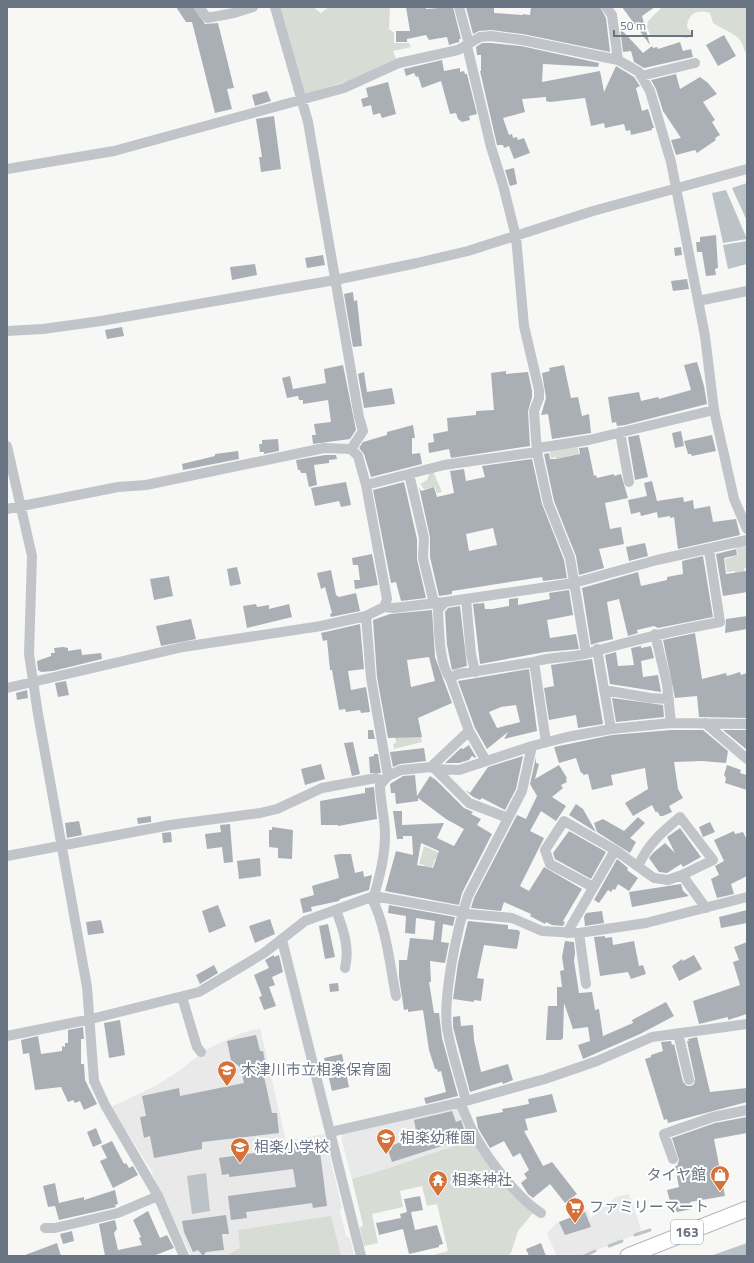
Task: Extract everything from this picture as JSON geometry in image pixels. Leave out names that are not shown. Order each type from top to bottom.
[{"type":"highway","name":"163","points":[[628,1256],[747,1209]]},
{"type":"street","points":[[199,7],[207,18],[234,13],[254,7]]},
{"type":"street","points":[[275,7],[303,98],[308,122],[363,431],[351,449]]},
{"type":"street","points":[[458,7],[492,147],[516,237],[524,326],[539,390],[539,398],[534,411],[538,450],[548,503],[570,558],[586,653]]},
{"type":"street","points":[[606,7],[612,15],[618,60]]},
{"type":"street","points":[[7,169],[114,151],[344,88],[399,63],[458,50],[480,37],[491,36],[571,49],[618,60],[639,72],[650,91],[677,188],[705,336],[714,410],[734,499],[747,529]]},
{"type":"street","points":[[641,76],[695,63]]},
{"type":"street","points":[[7,330],[13,332],[101,321],[335,280],[468,251],[516,237],[593,211],[747,169]]},
{"type":"street","points":[[698,301],[747,291]]},
{"type":"street","points":[[366,485],[444,465],[589,440],[714,410]]},
{"type":"street","points":[[620,432],[629,482]]},
{"type":"street","points":[[7,446],[32,556],[30,654],[33,682],[87,987],[91,1019],[91,1052],[94,1080],[105,1105],[158,1196],[184,1256]]},
{"type":"street","points":[[7,509],[118,487],[146,485],[324,448],[351,449],[358,456],[366,485],[387,591],[387,599],[384,607]]},
{"type":"street","points":[[409,474],[424,538],[423,558],[434,603]]},
{"type":"street","points":[[7,688],[183,647],[321,626],[366,616],[384,607],[394,608],[445,602],[574,583],[657,560],[709,550],[747,540]]},
{"type":"street","points":[[450,678],[458,674],[534,662],[542,659],[565,658],[655,634],[720,622],[709,550]]},
{"type":"street","points":[[466,599],[467,620],[475,672]]},
{"type":"street","points":[[445,602],[438,610],[442,656],[446,674],[450,678],[469,731],[486,761]]},
{"type":"street","points":[[366,616],[371,678],[385,778],[380,790],[385,833],[383,867],[372,896],[385,942],[396,996]]},
{"type":"street","points":[[655,634],[669,699],[671,723]]},
{"type":"street","points":[[597,650],[611,729]]},
{"type":"street","points":[[534,662],[546,742]]},
{"type":"street","points":[[604,690],[650,698],[669,699]]},
{"type":"street","points":[[7,856],[170,826],[260,813],[277,809],[322,788],[376,778],[385,778],[407,769],[433,768],[458,770],[546,742],[611,729],[671,723],[747,724]]},
{"type":"street","points":[[705,723],[747,759]]},
{"type":"street","points":[[433,768],[469,731]]},
{"type":"street","points":[[532,746],[525,782],[508,818],[484,862],[463,912],[446,1000],[447,1028],[463,1102],[477,1139],[509,1183],[531,1207],[541,1212]]},
{"type":"street","points":[[433,768],[469,803],[508,818]]},
{"type":"street","points":[[593,887],[550,864],[545,850],[564,821],[614,850],[654,878],[668,880],[713,860],[680,817],[659,835],[646,849],[638,866]]},
{"type":"street","points":[[567,933],[614,850]]},
{"type":"street","points":[[682,875],[706,908]]},
{"type":"street","points":[[7,1036],[91,1019],[199,992],[264,953],[305,921],[372,896],[463,912],[467,914],[512,918],[542,931],[567,933],[579,933],[646,923],[747,897]]},
{"type":"street","points":[[336,910],[345,936],[348,956],[345,968]]},
{"type":"street","points":[[579,933],[586,984]]},
{"type":"street","points":[[282,940],[361,1256]]},
{"type":"street","points":[[182,997],[197,1047],[201,1052]]},
{"type":"street","points":[[330,1132],[463,1102],[545,1079],[597,1060],[652,1037],[747,1024]]},
{"type":"street","points":[[678,1033],[689,1080]]},
{"type":"street","points":[[672,1159],[664,1134],[713,1118],[747,1110]]},
{"type":"street","points":[[45,1228],[55,1228],[118,1213],[158,1196]]},
{"type":"shaded area","points":[[278,7],[313,7],[321,13],[329,7],[390,7],[389,29],[394,33],[394,43],[409,43],[411,47],[393,51],[396,59],[348,81],[305,94]]},
{"type":"shaded area","points":[[662,7],[747,7],[747,52],[745,52],[737,37],[713,23],[710,13],[706,12],[694,13],[689,18],[687,27],[692,34],[688,38],[650,35],[647,27],[648,21]]},
{"type":"shaded area","points":[[747,183],[747,221],[732,188]]},
{"type":"shaded area","points":[[726,190],[747,239],[723,243],[712,193]]},
{"type":"shaded area","points":[[747,241],[747,264],[728,269],[723,245]]},
{"type":"shaded area","points":[[577,445],[579,454],[556,459],[556,457],[551,458],[549,448]]},
{"type":"shaded area","points":[[430,471],[433,471],[442,492],[437,493],[435,487],[424,489],[420,484],[427,480]]},
{"type":"shaded area","points":[[747,545],[747,567],[744,568],[745,573],[736,574],[735,571],[727,572],[725,559],[738,555],[736,547]]},
{"type":"shaded area","points":[[420,732],[422,742],[394,749],[393,744],[396,743],[395,736]]},
{"type":"shaded area","points":[[424,846],[442,854],[439,860],[435,859],[431,871],[423,870],[424,865],[419,864]]},
{"type":"shaded area","name":"相楽小学校","points":[[260,1028],[286,1141],[324,1134],[342,1207],[340,1211],[346,1236],[350,1238],[354,1256],[191,1256],[152,1174],[153,1173],[111,1107],[153,1087],[176,1073],[209,1048],[242,1033]]},
{"type":"shaded area","name":"相楽幼稚園","points":[[455,1108],[460,1110],[474,1139],[352,1179],[342,1141],[342,1134]]},
{"type":"shaded area","name":"相楽神社","points":[[474,1139],[533,1213],[518,1231],[511,1253],[508,1256],[430,1256],[448,1251],[437,1204],[427,1206],[422,1186],[400,1191],[403,1207],[372,1214],[378,1243],[364,1246],[360,1228],[363,1225],[352,1179]]},
{"type":"shaded area","points":[[206,1173],[210,1211],[192,1214],[187,1176]]},
{"type":"shaded area","points":[[629,1194],[642,1232],[582,1256],[557,1256],[547,1234],[556,1223],[587,1210],[591,1218],[616,1197]]},
{"type":"shaded area","points":[[331,1216],[341,1256],[226,1256],[240,1248],[238,1230]]},
{"type":"shaded area","points":[[747,1243],[747,1256],[710,1256],[713,1255]]},
{"type":"building","points":[[176,7],[193,7],[205,24],[218,23],[234,88],[227,89],[232,109],[215,113],[192,22],[186,22]]},
{"type":"building","points":[[406,7],[426,7],[426,9],[453,7],[461,39],[459,39],[459,42],[449,45],[447,37],[429,40],[426,35],[407,39],[407,42],[396,42],[396,31],[410,31]]},
{"type":"building","points":[[466,7],[494,7],[494,13],[530,15],[531,7],[600,7],[606,18],[610,52],[523,34],[491,30],[479,31],[473,34]]},
{"type":"building","points":[[622,7],[655,7],[642,16],[650,45]]},
{"type":"building","points":[[620,28],[643,53],[652,46],[653,48],[657,47],[658,49],[680,42],[683,51],[691,49],[693,57],[644,68],[634,62],[631,51],[623,52]]},
{"type":"building","points":[[724,35],[736,56],[718,66],[706,45]]},
{"type":"building","points":[[482,43],[521,46],[599,63],[598,67],[543,64],[542,82],[600,71],[604,92],[616,66],[634,77],[640,86],[636,88],[642,111],[648,109],[654,128],[652,128],[652,130],[631,135],[630,130],[626,131],[624,124],[605,128],[604,123],[591,126],[585,98],[550,102],[546,101],[546,97],[522,99],[525,112],[503,118],[509,135],[512,134],[513,138],[517,137],[518,140],[524,138],[530,153],[514,159],[509,146],[504,148],[503,145],[497,145],[480,71],[481,55],[477,55],[476,47]]},
{"type":"building","points":[[442,60],[444,71],[460,68],[460,72],[464,71],[465,74],[467,74],[477,114],[469,116],[470,120],[462,122],[458,119],[456,113],[450,114],[441,81],[422,88],[418,76],[416,77],[414,73],[406,76],[404,69]]},
{"type":"building","points":[[676,74],[680,89],[700,77],[708,83],[717,94],[703,102],[715,120],[712,122],[720,135],[715,138],[716,140],[697,153],[695,150],[676,155],[671,140],[681,138],[663,111],[656,89],[651,80]]},
{"type":"building","points":[[388,82],[396,114],[382,118],[380,113],[373,115],[371,105],[363,107],[361,99],[368,97],[366,88]]},
{"type":"building","points":[[267,91],[271,101],[255,106],[252,95]]},
{"type":"building","points":[[274,116],[281,169],[261,172],[259,157],[262,157],[256,119]]},
{"type":"building","points":[[514,168],[517,184],[510,186],[505,170]]},
{"type":"building","points":[[716,235],[718,268],[715,269],[716,275],[706,276],[702,252],[697,252],[696,242],[700,242],[700,237]]},
{"type":"building","points":[[681,247],[682,255],[675,256],[674,248]]},
{"type":"building","points":[[323,255],[325,265],[307,268],[305,258]]},
{"type":"building","points":[[255,264],[257,275],[232,280],[230,267]]},
{"type":"building","points":[[687,279],[689,289],[673,291],[671,281]]},
{"type":"building","points":[[353,292],[354,301],[357,300],[362,346],[353,347],[344,294]]},
{"type":"building","points":[[122,327],[124,336],[107,339],[105,330]]},
{"type":"building","points":[[697,362],[704,386],[707,404],[625,425],[617,426],[616,422],[612,423],[608,397],[639,392],[641,401],[658,397],[659,399],[691,390],[684,365]]},
{"type":"building","points":[[343,365],[356,430],[350,439],[313,444],[312,435],[316,435],[314,424],[331,422],[328,400],[303,404],[303,400],[299,400],[298,396],[287,398],[282,378],[290,376],[293,389],[326,383],[324,369]]},
{"type":"building","points":[[564,365],[571,398],[578,397],[582,416],[589,414],[591,433],[552,439],[548,414],[541,415],[546,398],[542,373],[550,371],[549,368]]},
{"type":"building","points":[[506,371],[506,374],[528,372],[532,391],[528,411],[530,446],[451,458],[449,449],[429,453],[428,443],[434,442],[433,434],[448,431],[447,418],[476,415],[476,411],[494,410],[491,373]]},
{"type":"building","points":[[364,372],[367,392],[392,388],[395,404],[364,408],[358,374]]},
{"type":"building","points":[[413,425],[415,438],[412,438],[412,454],[420,453],[422,464],[371,477],[364,454],[359,448],[363,442],[387,435],[387,432]]},
{"type":"building","points":[[681,431],[684,446],[675,448],[672,433]]},
{"type":"building","points":[[639,435],[648,477],[635,480],[628,437]]},
{"type":"building","points":[[712,435],[716,451],[692,456],[691,454],[688,454],[684,441]]},
{"type":"building","points":[[278,439],[279,451],[264,454],[264,452],[260,452],[259,444],[262,444],[262,440]]},
{"type":"building","points":[[588,447],[594,476],[596,475],[597,478],[621,474],[628,498],[605,503],[610,529],[621,527],[624,544],[599,549],[604,568],[579,575],[576,556],[554,501],[544,454],[549,453],[550,459],[556,459],[580,454],[579,448]]},
{"type":"building","points":[[238,451],[239,459],[183,470],[182,464],[215,456],[215,454]]},
{"type":"building","points":[[325,455],[336,455],[337,459],[329,460],[329,463],[314,465],[317,485],[309,487],[306,473],[301,473],[300,470],[298,470],[296,460]]},
{"type":"building","points":[[532,459],[542,504],[564,560],[567,578],[543,581],[542,577],[452,591],[452,594],[439,596],[430,557],[430,537],[419,487],[421,491],[434,487],[437,497],[454,493],[450,471],[464,469],[466,481],[485,477],[482,466]],"holes":[[[493,528],[497,545],[469,551],[466,534]]]},
{"type":"building","points":[[652,481],[657,501],[683,497],[684,502],[693,500],[694,509],[710,506],[713,522],[736,519],[740,535],[678,549],[674,517],[670,518],[670,516],[658,518],[657,512],[641,516],[640,512],[631,514],[628,500],[647,496],[644,483]]},
{"type":"building","points":[[346,482],[351,505],[341,507],[339,501],[315,506],[311,488]]},
{"type":"building","points":[[404,482],[417,539],[417,559],[426,598],[401,601],[396,582],[391,583],[373,490]]},
{"type":"building","points":[[645,543],[648,556],[629,561],[626,547]]},
{"type":"building","points":[[736,549],[737,555],[724,558],[726,574],[747,571],[747,592],[723,596],[716,554]]},
{"type":"building","points":[[372,554],[378,585],[355,589],[354,580],[360,580],[358,565],[353,565],[352,558]]},
{"type":"building","points":[[703,556],[713,617],[658,628],[654,626],[637,630],[638,633],[628,636],[619,599],[607,602],[613,639],[591,645],[582,588],[638,572],[641,586],[667,580],[667,577],[683,574],[682,561]]},
{"type":"building","points":[[237,567],[241,584],[230,586],[227,569]]},
{"type":"building","points":[[331,570],[336,595],[339,597],[356,593],[360,611],[331,617],[330,614],[332,613],[325,587],[321,589],[317,573]]},
{"type":"building","points":[[169,576],[173,596],[154,600],[150,579]]},
{"type":"building","points":[[569,590],[573,615],[547,620],[550,638],[576,634],[579,649],[545,652],[480,664],[473,604],[484,603],[485,609],[492,609],[509,606],[509,599],[518,598],[518,605],[550,599],[549,593]]},
{"type":"building","points":[[256,604],[257,607],[269,605],[269,609],[289,604],[292,617],[247,628],[243,606]]},
{"type":"building","points":[[460,606],[467,666],[452,670],[447,645],[445,612],[448,608]]},
{"type":"building","points":[[432,610],[435,657],[452,703],[418,718],[422,737],[388,738],[377,677],[373,620],[390,614]],"holes":[[[429,657],[435,681],[411,687],[407,660]]]},
{"type":"building","points":[[747,616],[747,629],[725,633],[726,619]]},
{"type":"building","points":[[191,619],[196,639],[161,646],[156,626]]},
{"type":"building","points":[[360,624],[364,669],[348,671],[351,690],[366,687],[370,712],[361,713],[360,710],[346,712],[345,709],[339,710],[332,670],[330,670],[327,640],[323,641],[321,633]]},
{"type":"building","points":[[695,633],[702,679],[726,673],[727,676],[740,672],[741,675],[747,673],[747,718],[699,717],[697,696],[675,698],[663,640]]},
{"type":"building","points":[[641,646],[641,648],[651,646],[654,658],[641,661],[643,677],[658,675],[661,692],[610,684],[605,655],[616,652],[618,666],[634,665],[631,648]]},
{"type":"building","points":[[54,648],[68,648],[68,651],[81,649],[82,655],[101,653],[102,659],[53,671],[41,672],[38,670],[37,661],[51,656],[51,653],[55,653]]},
{"type":"building","points":[[592,659],[603,724],[578,728],[576,715],[549,720],[544,688],[554,686],[551,665]]},
{"type":"building","points":[[529,669],[537,731],[504,739],[508,732],[487,749],[475,728],[458,681]],"holes":[[[516,705],[520,722],[497,728],[489,712],[501,707]]]},
{"type":"building","points":[[66,681],[69,695],[58,697],[55,683]]},
{"type":"building","points":[[27,690],[28,698],[17,700],[16,693]]},
{"type":"building","points":[[612,698],[663,705],[664,717],[616,722]]},
{"type":"building","points":[[368,730],[373,730],[375,739],[368,739]]},
{"type":"building","points":[[671,730],[703,730],[728,751],[726,763],[702,761],[674,762],[678,789],[683,798],[669,806],[672,812],[663,816],[660,816],[657,811],[656,813],[652,805],[633,816],[625,803],[648,789],[645,768],[611,775],[613,785],[592,790],[588,774],[583,775],[583,773],[581,773],[576,758],[559,763],[554,747],[612,735]]},
{"type":"building","points":[[723,730],[747,730],[746,749]]},
{"type":"building","points":[[353,742],[360,774],[352,776],[344,743]]},
{"type":"building","points":[[469,745],[476,757],[475,758],[472,756],[469,760],[459,763],[445,763],[461,748],[463,749]]},
{"type":"building","points":[[424,748],[426,761],[400,764],[393,767],[390,752]]},
{"type":"building","points":[[374,754],[378,754],[381,773],[370,773],[369,757],[374,756]]},
{"type":"building","points":[[523,756],[516,789],[505,810],[482,798],[480,800],[473,797],[465,790],[470,793],[488,767]]},
{"type":"building","points":[[536,757],[536,763],[539,764],[535,779],[559,765],[567,778],[567,782],[561,785],[563,788],[552,797],[566,806],[556,821],[541,811],[530,831],[544,838],[520,886],[529,891],[544,867],[582,889],[563,921],[565,922],[563,926],[552,925],[546,922],[545,924],[530,916],[531,914],[504,902],[501,911],[471,908],[474,898],[517,815],[526,819],[537,796],[530,784]]},
{"type":"building","points":[[321,764],[325,779],[305,785],[301,769]]},
{"type":"building","points":[[727,765],[741,770],[740,773],[747,775],[747,790],[725,783],[726,778],[724,775]]},
{"type":"building","points":[[415,775],[417,796],[430,776],[464,808],[473,812],[471,814],[481,819],[477,825],[492,834],[462,893],[459,905],[385,891],[396,851],[413,855],[412,836],[403,836],[403,839],[397,839],[393,811],[402,811],[402,825],[444,823],[437,838],[454,846],[464,829],[446,819],[418,798],[418,801],[396,804],[395,793],[391,793],[390,784],[403,776]],"holes":[[[421,843],[439,851],[433,868],[417,865]]]},
{"type":"building","points":[[374,787],[377,819],[338,826],[321,825],[320,801],[365,793],[365,788]]},
{"type":"building","points":[[576,804],[583,809],[596,832],[569,815]]},
{"type":"building","points":[[151,816],[151,822],[138,824],[137,818]]},
{"type":"building","points":[[638,817],[645,823],[630,838],[636,842],[630,853],[597,832],[594,823],[603,819],[624,831]]},
{"type":"building","points":[[79,821],[82,835],[67,838],[65,823]]},
{"type":"building","points":[[710,822],[715,832],[703,837],[699,827]]},
{"type":"building","points":[[230,824],[233,862],[224,863],[222,847],[207,849],[205,834],[221,832],[220,825]]},
{"type":"building","points":[[272,827],[293,830],[292,859],[278,858],[278,848],[269,847],[269,830],[272,830]]},
{"type":"building","points":[[680,828],[701,857],[683,867],[681,864],[667,873],[659,872],[649,858],[665,843],[675,853],[667,837]]},
{"type":"building","points":[[569,831],[606,852],[591,879],[555,859],[553,853]]},
{"type":"building","points":[[734,831],[735,834],[743,832],[747,840],[747,876],[731,884],[734,894],[717,898],[711,879],[719,875],[715,866],[724,861],[714,840]]},
{"type":"building","points":[[171,832],[172,842],[163,843],[162,833]]},
{"type":"building","points":[[351,854],[355,873],[363,871],[364,877],[372,875],[369,890],[340,899],[339,901],[311,907],[312,911],[303,913],[300,899],[314,895],[312,886],[339,878],[334,855]]},
{"type":"building","points":[[260,858],[261,876],[239,879],[237,861]]},
{"type":"building","points":[[617,859],[628,868],[627,870],[638,878],[629,891],[618,884],[615,890],[613,889],[611,892],[608,890],[599,903],[594,900]]},
{"type":"building","points":[[681,884],[683,891],[689,896],[632,907],[629,892]]},
{"type":"building","points":[[218,905],[226,926],[209,933],[202,911]]},
{"type":"building","points":[[389,905],[455,917],[453,926],[443,924],[441,942],[449,943],[445,963],[430,961],[431,982],[429,982],[434,1013],[439,1013],[442,1038],[458,1096],[426,1104],[424,1098],[446,1092],[441,1071],[438,1072],[437,1069],[435,1069],[429,1050],[423,1010],[408,1012],[408,1009],[404,1010],[399,977],[399,960],[407,960],[410,938],[433,940],[435,921],[416,918],[415,934],[405,933],[406,916],[388,913]]},
{"type":"building","points":[[747,910],[747,923],[721,928],[719,917]]},
{"type":"building","points":[[602,911],[604,923],[585,926],[584,917],[586,913]]},
{"type":"building","points":[[270,919],[275,934],[255,943],[249,926]]},
{"type":"building","points":[[101,920],[104,933],[88,935],[86,922]]},
{"type":"building","points":[[468,921],[508,925],[508,929],[518,930],[520,932],[517,949],[484,945],[477,978],[484,979],[481,1001],[474,1000],[474,1002],[453,999],[458,963]]},
{"type":"building","points":[[328,924],[335,957],[325,959],[319,926]]},
{"type":"building","points":[[605,936],[605,938],[612,937],[613,945],[634,941],[639,966],[643,965],[646,974],[631,979],[628,972],[600,976],[594,937]]},
{"type":"building","points":[[565,941],[574,942],[574,961],[579,993],[592,992],[595,1010],[599,1009],[603,1036],[633,1023],[632,1020],[666,1002],[674,1016],[640,1034],[583,1059],[578,1045],[590,1041],[588,1027],[573,1029],[564,1003],[563,1038],[561,1040],[546,1040],[548,1006],[557,1006],[557,987],[562,987],[560,971],[564,970],[562,957]]},
{"type":"building","points":[[747,942],[747,1014],[728,1020],[728,1017],[699,1024],[693,1001],[740,985],[733,962],[739,960],[734,947]]},
{"type":"building","points":[[274,955],[274,957],[279,955],[283,972],[272,977],[275,985],[269,987],[276,1006],[264,1010],[259,997],[262,996],[254,975],[269,968],[265,960]]},
{"type":"building","points":[[694,955],[702,969],[679,981],[672,966],[682,959],[683,961]]},
{"type":"building","points":[[214,965],[218,973],[200,984],[196,975]]},
{"type":"building","points":[[338,983],[339,991],[330,992],[329,984]]},
{"type":"building","points":[[460,1016],[461,1026],[473,1025],[474,1040],[481,1072],[508,1064],[513,1080],[470,1092],[453,1027],[453,1017]]},
{"type":"building","points":[[120,1020],[125,1055],[109,1058],[104,1023]]},
{"type":"building","points":[[83,1027],[84,1039],[81,1039],[81,1064],[84,1064],[85,1080],[97,1104],[84,1110],[80,1101],[75,1103],[73,1100],[68,1102],[61,1087],[35,1090],[29,1053],[23,1054],[21,1040],[38,1036],[41,1054],[62,1051],[62,1046],[65,1047],[65,1043],[68,1043],[68,1030]]},
{"type":"building","points":[[256,1035],[260,1051],[263,1051],[267,1071],[263,1072],[272,1113],[277,1113],[279,1133],[202,1142],[202,1149],[154,1158],[150,1136],[144,1138],[140,1117],[146,1116],[142,1096],[179,1088],[180,1096],[244,1083],[240,1067],[231,1060],[227,1041]]},
{"type":"building","points":[[697,1037],[710,1092],[747,1088],[747,1102],[668,1123],[667,1119],[664,1120],[645,1059],[651,1057],[651,1055],[663,1051],[661,1042],[671,1041],[672,1045],[674,1044],[683,1082],[687,1086],[691,1086],[694,1084],[695,1079],[687,1041],[689,1041],[688,1039]]},
{"type":"building","points":[[342,1054],[349,1087],[332,1091],[324,1058]]},
{"type":"building","points":[[552,1094],[557,1112],[525,1119],[528,1130],[524,1131],[543,1166],[552,1162],[577,1194],[565,1203],[550,1184],[533,1198],[528,1194],[521,1183],[527,1178],[524,1174],[529,1170],[520,1153],[513,1157],[504,1141],[490,1148],[478,1128],[476,1117],[503,1112],[502,1109],[529,1104],[528,1099]]},
{"type":"building","points":[[452,1111],[456,1122],[461,1120],[467,1138],[392,1162],[388,1150],[392,1149],[391,1146],[417,1135],[414,1120]]},
{"type":"building","points":[[747,1117],[747,1133],[714,1139],[725,1196],[690,1202],[691,1209],[673,1213],[667,1190],[679,1187],[675,1166],[677,1166],[679,1160],[672,1138],[715,1123]]},
{"type":"building","points":[[96,1128],[102,1143],[93,1147],[87,1132]]},
{"type":"building","points":[[112,1141],[124,1164],[126,1163],[129,1168],[133,1166],[138,1175],[113,1188],[100,1161],[107,1158],[101,1146]]},
{"type":"building","points":[[319,1144],[327,1206],[313,1208],[312,1203],[246,1212],[247,1218],[231,1220],[228,1196],[296,1187],[293,1169],[229,1177],[229,1174],[222,1175],[219,1158]]},
{"type":"building","points":[[55,1183],[59,1203],[84,1197],[84,1200],[115,1190],[118,1204],[115,1205],[116,1207],[59,1220],[55,1206],[48,1207],[43,1186]]},
{"type":"building","points":[[420,1196],[423,1210],[411,1212],[415,1230],[437,1225],[443,1244],[439,1245],[439,1247],[409,1254],[403,1229],[379,1235],[376,1223],[401,1218],[400,1214],[407,1212],[404,1199]]},
{"type":"building","points":[[148,1211],[160,1238],[167,1235],[174,1248],[153,1256],[105,1256],[99,1224],[115,1220],[117,1229],[114,1233],[118,1250],[142,1245],[139,1238],[141,1237],[133,1220]]},
{"type":"building","name":"ファミリーマート","points":[[585,1212],[591,1227],[565,1235],[559,1222]]},
{"type":"building","points":[[226,1215],[229,1234],[222,1234],[224,1250],[206,1252],[203,1256],[198,1250],[193,1252],[184,1232],[182,1221]]},
{"type":"building","points":[[72,1231],[74,1241],[63,1244],[60,1234]]},
{"type":"building","points":[[57,1243],[61,1256],[25,1256],[25,1255]]},
{"type":"building","points":[[541,1243],[546,1256],[529,1256],[526,1249]]},
{"type":"waterway","points":[[635,1235],[650,1230]]},
{"type":"waterway","points":[[609,1246],[622,1241]]},
{"type":"waterway","points":[[584,1256],[595,1251]]},
{"type":"place","name":"木津川市立相楽保育園","points":[[227,1087]]},
{"type":"place","name":"相楽幼稚園","points":[[386,1155]]},
{"type":"place","name":"相楽小学校","points":[[240,1164]]},
{"type":"place","name":"タイヤ館","points":[[720,1192]]},
{"type":"place","name":"相楽神社","points":[[438,1197]]},
{"type":"place","name":"ファミリーマート","points":[[575,1224]]}]
